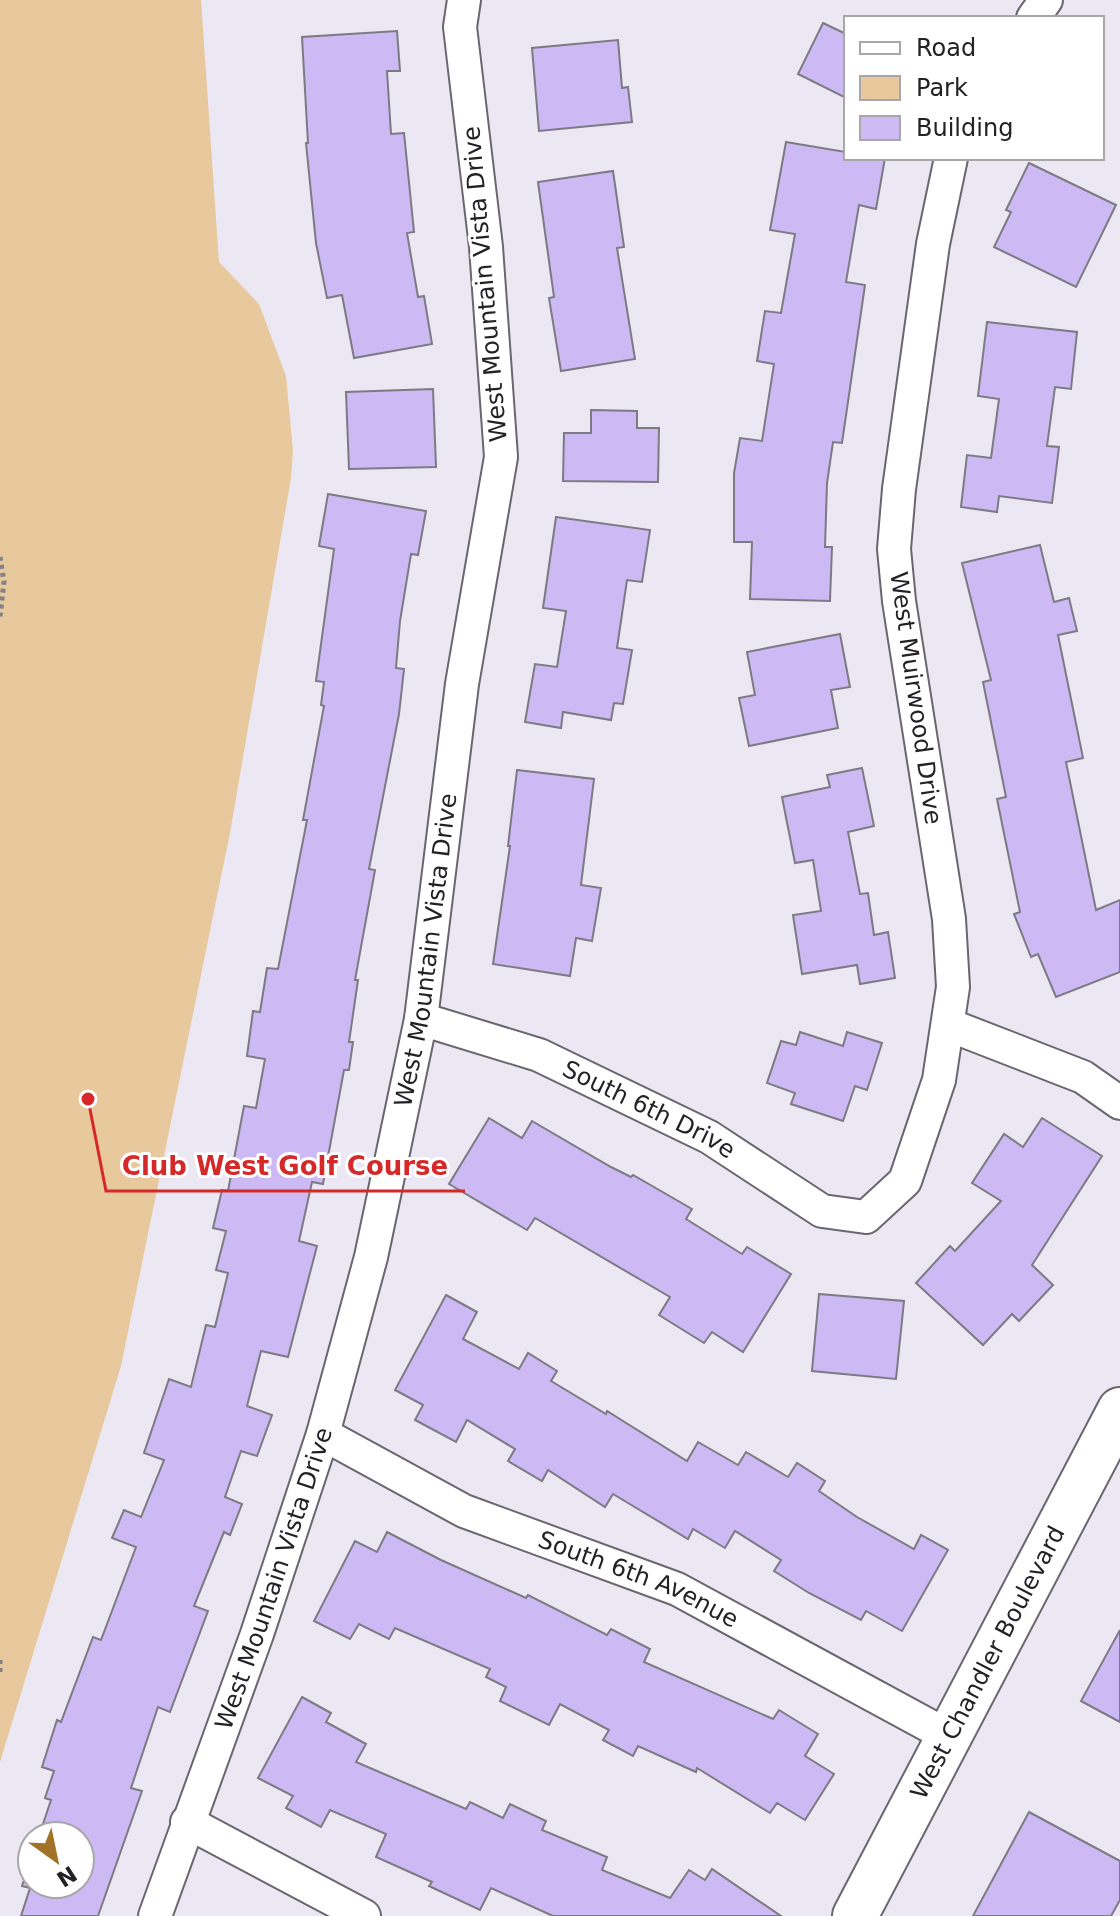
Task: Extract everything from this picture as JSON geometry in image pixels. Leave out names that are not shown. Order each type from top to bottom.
[{"type":"main road","name":"West Chandler Boulevard","points":[[855,1916],[1120,1410]]},
{"type":"street","name":"West Mountain Vista Drive","points":[[155,1916],[257,1634],[323,1434],[371,1257],[421,1019],[462,684],[501,457],[486,247],[460,27],[464,0]]},
{"type":"street","name":"West Muirwood Drive","points":[[866,1217],[905,1181],[939,1080],[953,987],[949,919],[899,601],[894,549],[899,489],[933,244],[951,160]]},
{"type":"street","name":"South 6th Drive","points":[[421,1019],[539,1055],[709,1137],[822,1211],[866,1217]]},
{"type":"street","points":[[949,1025],[1083,1077],[1120,1103]]},
{"type":"street","name":"South 6th Avenue","points":[[323,1434],[464,1511],[677,1589],[950,1737]]},
{"type":"street","points":[[187,1822],[364,1916]]},
{"type":"path","points":[[0,557],[4,582],[0,617]]},
{"type":"path","points":[[0,1660],[0,1672]]},
{"type":"green space","points":[[0,0],[201,0],[219,262],[259,304],[286,376],[293,451],[291,478],[230,833],[121,1366],[0,1762]]},
{"type":"building","points":[[823,23],[844,33],[844,97],[798,74]]},
{"type":"building","points":[[397,31],[400,71],[387,71],[391,134],[404,133],[414,232],[407,233],[418,297],[424,296],[432,344],[354,358],[342,295],[327,298],[316,243],[306,143],[302,37]]},
{"type":"building","points":[[618,40],[622,88],[628,87],[632,122],[539,131],[532,48]]},
{"type":"building","points":[[786,142],[844,152],[844,160],[885,160],[876,209],[859,205],[846,282],[865,285],[842,443],[833,442],[827,483],[825,547],[832,547],[830,601],[750,599],[752,542],[734,542],[734,473],[740,438],[762,441],[774,364],[757,361],[765,311],[781,313],[795,234],[770,230]]},
{"type":"building","points":[[1029,163],[1116,205],[1076,287],[994,247],[1011,212],[1006,210]]},
{"type":"building","points":[[613,171],[624,247],[617,248],[635,359],[561,371],[549,298],[554,297],[538,182]]},
{"type":"building","points":[[987,322],[1077,332],[1071,389],[1055,387],[1047,446],[1059,447],[1052,503],[999,496],[997,512],[961,507],[967,455],[991,458],[999,399],[978,396]]},
{"type":"building","points":[[433,389],[436,467],[349,469],[346,392]]},
{"type":"building","points":[[591,410],[637,411],[637,428],[659,428],[658,482],[563,481],[564,433],[591,433]]},
{"type":"building","points":[[328,494],[426,511],[418,555],[411,554],[400,621],[396,668],[404,669],[399,714],[369,869],[375,870],[355,980],[358,980],[349,1042],[353,1042],[349,1070],[344,1070],[323,1184],[312,1182],[299,1241],[317,1246],[288,1357],[261,1351],[247,1406],[272,1415],[257,1456],[241,1451],[225,1497],[242,1504],[230,1535],[224,1532],[194,1606],[208,1611],[170,1712],[158,1707],[131,1788],[142,1791],[98,1916],[21,1916],[26,1900],[96,1900],[96,1820],[44,1820],[51,1800],[45,1798],[54,1771],[42,1767],[57,1720],[61,1722],[93,1637],[101,1640],[136,1547],[112,1538],[124,1510],[141,1517],[164,1460],[144,1453],[169,1379],[191,1387],[206,1325],[215,1327],[228,1273],[216,1270],[226,1231],[213,1228],[222,1190],[228,1191],[244,1106],[256,1108],[265,1059],[247,1056],[253,1011],[260,1012],[267,968],[278,969],[307,820],[303,820],[324,706],[321,705],[324,682],[316,681],[334,549],[319,546]]},
{"type":"building","points":[[556,517],[650,530],[642,582],[627,580],[617,648],[632,650],[623,704],[614,703],[611,720],[563,712],[561,728],[525,722],[535,664],[557,667],[566,611],[543,608]]},
{"type":"building","points":[[1040,545],[1054,602],[1069,598],[1077,631],[1058,635],[1083,758],[1066,762],[1096,910],[1120,900],[1120,972],[1056,997],[1038,954],[1031,957],[1014,914],[1020,912],[997,799],[1006,797],[983,682],[991,680],[962,563]]},
{"type":"building","points":[[840,634],[850,687],[831,690],[838,728],[749,746],[739,698],[755,695],[747,652]]},
{"type":"building","points":[[862,768],[874,826],[848,832],[860,894],[868,893],[874,935],[888,932],[895,978],[860,984],[857,965],[802,974],[793,915],[821,911],[813,860],[795,863],[782,797],[830,787],[827,775]]},
{"type":"building","points":[[517,770],[594,779],[581,885],[601,888],[592,941],[576,938],[570,976],[493,964]]},
{"type":"building","points":[[800,1032],[843,1046],[847,1032],[882,1043],[867,1090],[855,1086],[843,1121],[791,1104],[795,1093],[767,1083],[781,1041],[796,1045]]},
{"type":"building","points":[[489,1118],[522,1138],[532,1121],[692,1209],[686,1219],[742,1254],[747,1247],[791,1274],[743,1352],[712,1332],[704,1343],[659,1315],[670,1297],[535,1218],[527,1230],[449,1184]]},
{"type":"building","points":[[1042,1118],[1102,1156],[1032,1265],[1053,1285],[1019,1321],[1012,1314],[983,1345],[916,1283],[950,1246],[955,1251],[1001,1201],[972,1183],[1004,1134],[1023,1147]]},
{"type":"building","points":[[819,1294],[904,1301],[896,1379],[812,1371]]},
{"type":"building","points":[[446,1295],[477,1312],[463,1339],[519,1369],[528,1353],[557,1371],[551,1381],[606,1414],[607,1411],[687,1461],[698,1442],[738,1465],[746,1452],[788,1477],[797,1463],[825,1481],[819,1491],[857,1517],[914,1549],[921,1535],[948,1550],[902,1631],[866,1611],[861,1620],[809,1593],[774,1571],[781,1560],[735,1531],[725,1548],[693,1529],[688,1539],[613,1494],[605,1507],[548,1470],[542,1481],[508,1461],[515,1449],[467,1420],[456,1442],[415,1420],[423,1405],[395,1390]]},
{"type":"building","points":[[387,1532],[526,1598],[528,1595],[607,1635],[611,1629],[650,1649],[644,1662],[773,1719],[779,1710],[818,1734],[805,1756],[834,1774],[805,1820],[777,1803],[770,1813],[697,1768],[696,1772],[638,1746],[633,1756],[603,1740],[609,1730],[560,1704],[549,1725],[500,1701],[506,1687],[486,1677],[490,1669],[395,1628],[389,1639],[359,1624],[350,1639],[314,1621],[355,1541],[377,1552]]},
{"type":"building","points":[[1120,1630],[1120,1722],[1081,1701]]},
{"type":"building","points":[[302,1697],[331,1713],[326,1722],[366,1744],[356,1762],[466,1809],[470,1802],[503,1818],[510,1804],[546,1821],[542,1830],[607,1857],[602,1870],[670,1898],[689,1870],[705,1880],[712,1869],[781,1916],[553,1916],[491,1888],[480,1910],[429,1886],[432,1882],[376,1857],[386,1834],[330,1810],[321,1827],[286,1808],[293,1796],[258,1778]]},
{"type":"building","points":[[1029,1812],[1120,1861],[1120,1900],[1111,1916],[973,1916]]},
{"type":"place","name":"Club West Golf Course","points":[[88,1099]]}]
